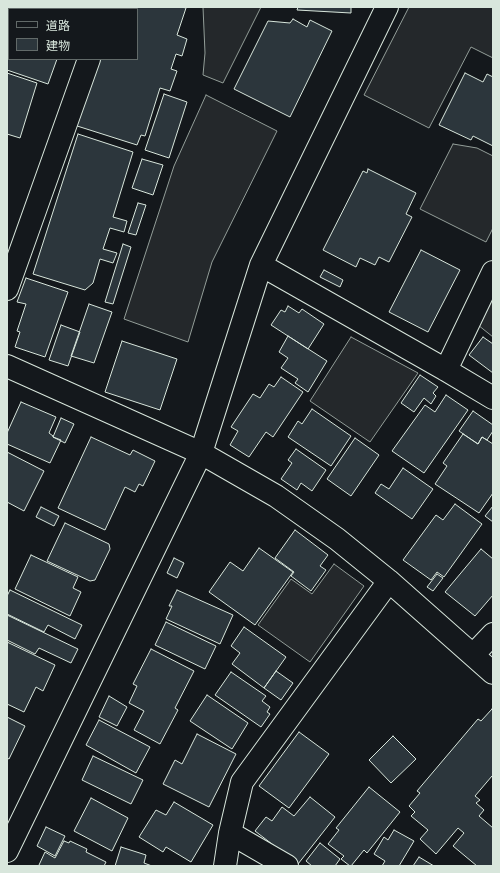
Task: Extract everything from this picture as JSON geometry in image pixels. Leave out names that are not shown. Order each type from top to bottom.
[{"type":"street","points":[[7,851],[201,453],[260,265],[387,7]]},
{"type":"street","points":[[7,289],[89,60]]},
{"type":"street","points":[[260,265],[493,398]]},
{"type":"street","points":[[446,370],[493,272]]},
{"type":"street","points":[[7,366],[201,453],[276,496],[337,539],[389,581],[493,673]]},
{"type":"street","points":[[225,866],[230,833],[242,782],[389,581]]},
{"type":"street","points":[[473,655],[493,634]]},
{"type":"street","points":[[230,833],[287,866]]},
{"type":"shaded area","points":[[203,7],[261,7],[223,83],[203,75],[205,53]]},
{"type":"shaded area","points":[[409,7],[493,7],[493,58],[471,47],[429,128],[364,95]]},
{"type":"shaded area","points":[[206,95],[277,131],[212,262],[188,342],[124,319],[174,166]]},
{"type":"shaded area","points":[[453,144],[477,148],[493,156],[493,228],[486,242],[420,209]]},
{"type":"shaded area","points":[[493,296],[493,337],[478,325]]},
{"type":"shaded area","points":[[351,337],[418,373],[370,442],[310,401]]},
{"type":"shaded area","points":[[334,564],[364,586],[310,662],[258,625],[291,579],[312,594]]},
{"type":"building","points":[[7,7],[71,7],[8,8],[7,33]]},
{"type":"building","points":[[182,7],[186,8],[177,35],[187,39],[182,56],[176,54],[171,69],[177,71],[170,91],[160,88],[145,136],[141,135],[137,145],[74,125],[95,60],[138,60],[138,8],[112,8]]},
{"type":"building","points":[[298,7],[351,7],[351,13],[297,10]]},
{"type":"building","points":[[293,19],[307,27],[310,20],[332,31],[290,117],[234,89],[268,21],[290,23]]},
{"type":"building","points":[[8,57],[8,60],[57,60],[48,84],[7,70]]},
{"type":"building","points":[[7,73],[37,83],[20,138],[7,134]]},
{"type":"building","points":[[465,73],[483,82],[487,74],[493,77],[493,146],[473,136],[471,140],[439,125]]},
{"type":"building","points":[[164,94],[187,102],[169,158],[145,150]]},
{"type":"building","points":[[78,134],[133,152],[113,217],[127,221],[124,232],[110,228],[103,249],[117,253],[113,263],[100,259],[93,283],[85,290],[33,274]]},
{"type":"building","points":[[142,159],[163,165],[153,195],[132,188]]},
{"type":"building","points":[[368,169],[416,193],[406,214],[412,217],[389,262],[379,257],[375,265],[360,258],[356,267],[323,250],[363,171],[367,173]]},
{"type":"building","points":[[138,203],[146,205],[136,235],[128,233]]},
{"type":"building","points":[[123,244],[131,247],[113,304],[105,302]]},
{"type":"building","points":[[421,250],[460,270],[428,332],[389,312]]},
{"type":"building","points":[[324,270],[343,280],[340,287],[320,277]]},
{"type":"building","points":[[26,278],[68,292],[45,357],[15,347],[20,332],[17,331],[26,304],[17,302]]},
{"type":"building","points":[[89,304],[112,312],[94,363],[71,356]]},
{"type":"building","points":[[288,306],[299,313],[302,309],[324,324],[308,349],[271,325],[281,310],[285,312]]},
{"type":"building","points":[[61,325],[80,332],[68,366],[49,360]]},
{"type":"building","points":[[288,336],[327,361],[308,392],[295,383],[298,379],[281,368],[288,358],[279,352]]},
{"type":"building","points":[[483,337],[493,344],[493,373],[469,355]]},
{"type":"building","points":[[122,341],[177,359],[160,410],[105,392]]},
{"type":"building","points":[[420,375],[438,387],[433,393],[436,396],[431,404],[424,398],[414,412],[401,403]]},
{"type":"building","points":[[281,377],[303,392],[273,437],[266,432],[249,457],[230,445],[238,431],[231,427],[253,394],[260,398],[269,384],[274,387]]},
{"type":"building","points":[[446,395],[468,410],[424,473],[392,451],[425,405],[435,412]]},
{"type":"building","points":[[21,402],[56,417],[49,433],[53,437],[61,440],[50,463],[7,444],[7,433]]},
{"type":"building","points":[[312,409],[351,436],[331,466],[288,437],[298,421],[302,424]]},
{"type":"building","points":[[473,411],[493,425],[493,431],[487,440],[482,437],[478,444],[459,431]]},
{"type":"building","points":[[61,418],[74,424],[65,443],[53,437]]},
{"type":"building","points":[[463,434],[478,444],[482,437],[493,444],[493,493],[479,513],[435,484],[447,466],[443,463]]},
{"type":"building","points":[[91,437],[130,455],[133,450],[155,461],[143,486],[139,484],[135,492],[125,487],[105,530],[58,508]]},
{"type":"building","points":[[355,438],[379,455],[351,496],[327,479]]},
{"type":"building","points":[[296,449],[326,470],[312,491],[301,483],[297,490],[281,479],[292,463],[288,460]]},
{"type":"building","points":[[7,452],[44,471],[24,511],[7,502]]},
{"type":"building","points":[[403,468],[433,489],[412,519],[375,493],[381,484],[389,489]]},
{"type":"building","points":[[455,504],[482,524],[444,577],[437,572],[431,580],[403,560],[436,515],[443,520]]},
{"type":"building","points":[[493,506],[493,522],[485,516]]},
{"type":"building","points":[[41,507],[59,516],[54,526],[36,517]]},
{"type":"building","points":[[65,523],[109,544],[110,549],[95,580],[90,581],[47,561]]},
{"type":"building","points":[[295,530],[328,555],[320,566],[326,570],[311,591],[291,576],[294,572],[275,558]]},
{"type":"building","points":[[259,548],[293,572],[255,625],[209,592],[230,562],[243,571]]},
{"type":"building","points":[[481,549],[493,559],[493,595],[475,616],[445,592]]},
{"type":"building","points":[[31,555],[78,577],[73,588],[81,592],[70,616],[15,589]]},
{"type":"building","points":[[174,558],[184,563],[177,578],[167,573]]},
{"type":"building","points":[[437,574],[443,578],[433,591],[427,587]]},
{"type":"building","points":[[10,590],[82,625],[75,639],[48,625],[44,632],[7,614],[7,596]]},
{"type":"building","points":[[177,590],[233,615],[220,644],[166,619],[172,606],[169,606]]},
{"type":"building","points":[[7,615],[78,649],[71,663],[39,648],[35,654],[7,640]]},
{"type":"building","points":[[166,622],[216,646],[205,669],[155,645]]},
{"type":"building","points":[[244,627],[286,657],[264,688],[232,664],[240,653],[231,646]]},
{"type":"building","points":[[7,642],[55,665],[43,691],[36,687],[24,712],[7,704]]},
{"type":"building","points":[[151,649],[194,671],[175,708],[178,710],[160,744],[134,730],[144,711],[129,703],[137,686],[133,684]]},
{"type":"building","points":[[276,671],[293,683],[281,700],[264,688]]},
{"type":"building","points":[[231,672],[266,696],[262,701],[270,707],[267,712],[270,714],[261,727],[215,695]]},
{"type":"building","points":[[207,695],[248,723],[232,749],[190,721]]},
{"type":"building","points":[[109,696],[127,707],[117,726],[99,717]]},
{"type":"building","points":[[492,709],[493,777],[492,776],[475,796],[480,800],[476,803],[484,810],[479,816],[493,828],[493,866],[477,866],[453,846],[464,833],[458,828],[436,854],[420,839],[428,830],[411,816],[415,812],[409,806],[420,793],[417,791],[478,719],[481,721]]},
{"type":"building","points":[[7,717],[25,726],[9,759],[7,758]]},
{"type":"building","points":[[99,720],[150,747],[136,773],[86,745]]},
{"type":"building","points":[[299,732],[329,754],[289,808],[259,786]]},
{"type":"building","points":[[197,734],[236,754],[209,807],[163,784],[175,760],[182,764]]},
{"type":"building","points":[[393,736],[416,759],[391,783],[369,760]]},
{"type":"building","points":[[93,756],[143,780],[131,804],[82,780]]},
{"type":"building","points":[[369,787],[400,812],[367,853],[364,850],[350,866],[341,859],[344,856],[328,844],[339,830],[336,828]]},
{"type":"building","points":[[310,797],[335,817],[298,864],[255,831],[266,817],[272,821],[282,807],[294,816]]},
{"type":"building","points":[[91,798],[128,818],[112,851],[74,831]]},
{"type":"building","points":[[174,802],[213,825],[191,862],[166,847],[163,852],[139,837],[156,810],[166,815]]},
{"type":"building","points":[[46,827],[65,836],[55,856],[37,846]]},
{"type":"building","points":[[394,830],[414,841],[399,866],[382,866],[385,861],[374,854],[384,837],[388,840]]},
{"type":"building","points":[[64,841],[69,843],[70,841],[87,849],[86,852],[106,862],[104,866],[39,865],[45,852],[55,858]]},
{"type":"building","points":[[320,843],[340,859],[335,866],[312,866],[306,861]]},
{"type":"building","points":[[121,847],[146,855],[144,863],[152,866],[115,866]]},
{"type":"building","points":[[419,857],[434,866],[413,866]]}]
